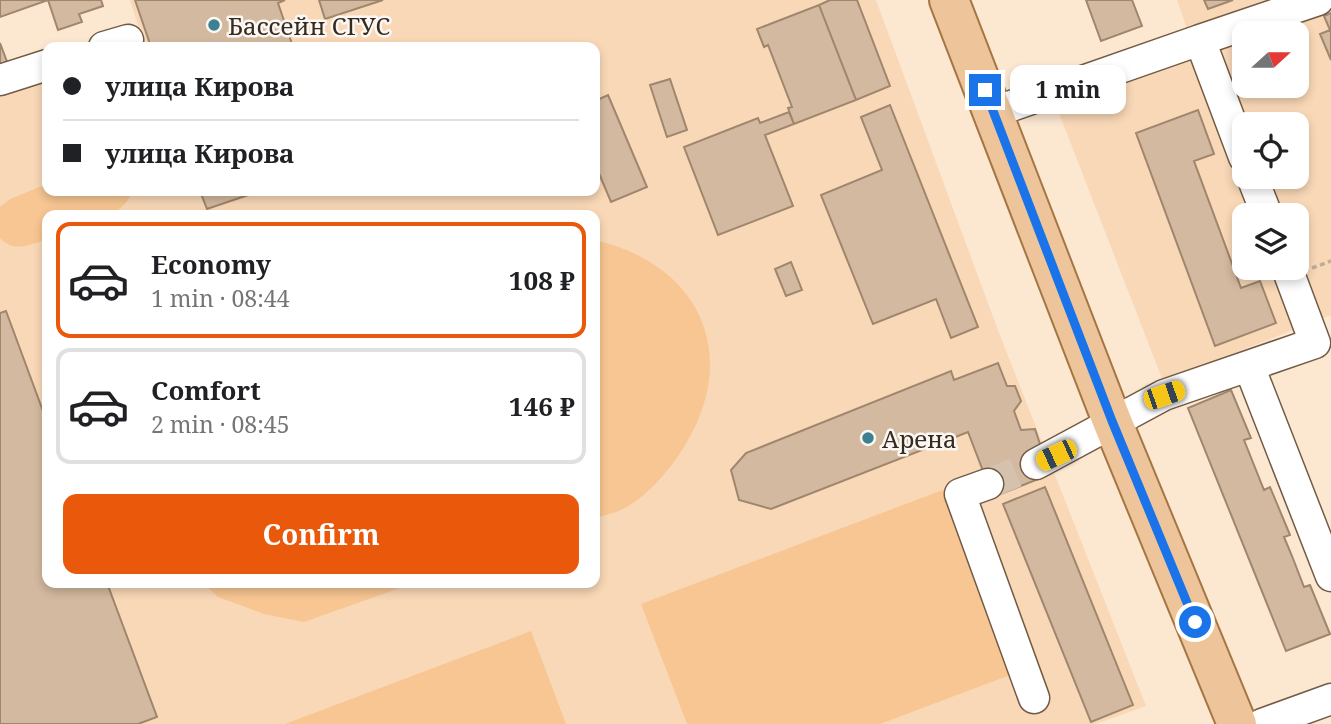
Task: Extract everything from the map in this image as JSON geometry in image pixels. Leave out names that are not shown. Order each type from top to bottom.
[{"type":"main road","points":[[949,0],[1112,421],[1237,724]]},
{"type":"street","points":[[994,112],[1318,0]]},
{"type":"street","points":[[1200,40],[1232,124]]},
{"type":"street","points":[[0,80],[42,67]]},
{"type":"street","points":[[1036,464],[1164,395],[1315,343],[1291,280]]},
{"type":"street","points":[[1249,366],[1329,566]]},
{"type":"street","points":[[988,484],[960,494],[1034,698]]},
{"type":"street","points":[[1262,724],[1331,699]]},
{"type":"shaded area","points":[[130,0],[876,0],[999,333],[1146,706],[1096,724],[0,724],[0,96],[42,83],[42,196],[600,196],[600,42],[143,42]]},
{"type":"shaded area","points":[[1177,0],[1331,0],[1331,315],[1163,381],[1045,77],[1187,29]]},
{"type":"shaded area","points":[[42,186],[42,196],[130,196],[127,202],[116,210],[42,210],[42,241],[22,246],[5,243],[0,238],[0,207],[10,199]]},
{"type":"shaded area","points":[[600,242],[631,252],[661,269],[684,292],[700,318],[709,347],[709,379],[701,412],[684,447],[650,489],[634,503],[600,516]]},
{"type":"shaded area","points":[[948,488],[1018,672],[880,724],[687,724],[641,604]]},
{"type":"shaded area","points":[[208,588],[400,588],[304,622],[264,614],[218,597]]},
{"type":"shaded area","points":[[531,631],[566,724],[285,724]]},
{"type":"building","points":[[0,0],[48,0],[0,17]]},
{"type":"building","points":[[48,0],[101,0],[103,6],[79,14],[82,22],[58,30]]},
{"type":"building","name":"Бассейн СГУС","points":[[135,0],[285,0],[278,3],[291,42],[149,42]]},
{"type":"building","points":[[319,0],[383,0],[325,19]]},
{"type":"building","points":[[830,0],[857,0],[890,86],[856,100],[819,5]]},
{"type":"building","points":[[1086,0],[1132,0],[1142,26],[1101,41]]},
{"type":"building","points":[[1204,0],[1233,0],[1208,9]]},
{"type":"building","points":[[819,5],[856,100],[794,124],[788,108],[792,107],[768,45],[764,47],[757,29]]},
{"type":"building","points":[[1331,13],[1331,60],[1320,34],[1330,30],[1324,16]]},
{"type":"building","points":[[0,43],[9,67],[0,70]]},
{"type":"building","points":[[670,79],[687,130],[667,137],[650,85]]},
{"type":"building","points":[[608,95],[647,187],[611,202],[600,176],[600,99]]},
{"type":"building","points":[[890,105],[978,327],[951,338],[936,299],[873,324],[821,195],[882,170],[861,117]]},
{"type":"building","points":[[1198,110],[1214,154],[1194,161],[1232,264],[1232,280],[1238,280],[1241,288],[1260,281],[1276,323],[1215,346],[1136,133]]},
{"type":"building","points":[[789,112],[794,124],[765,135],[793,206],[718,235],[684,147],[758,118],[760,123]]},
{"type":"building","points":[[202,196],[245,196],[207,209]]},
{"type":"building","points":[[791,262],[802,290],[786,296],[775,269]]},
{"type":"building","points":[[6,311],[42,408],[42,588],[109,588],[157,717],[138,724],[0,724],[0,313]]},
{"type":"building","name":"Арена","points":[[998,363],[1007,386],[1015,386],[1021,401],[1014,411],[1021,430],[1035,429],[1040,444],[1032,453],[1041,478],[993,497],[968,432],[771,509],[739,500],[731,470],[746,453],[951,371],[954,380]]},
{"type":"building","points":[[1231,390],[1251,438],[1244,440],[1264,490],[1270,487],[1290,535],[1284,537],[1304,587],[1310,585],[1330,634],[1286,651],[1188,408]]},
{"type":"building","points":[[1045,487],[1133,705],[1091,722],[1003,504]]},
{"type":"tunnel","points":[[988,484],[1036,464]]},
{"type":"place","name":"Бассейн СГУС","points":[[214,25]]},
{"type":"place","name":"Арена","points":[[868,438]]},
{"type":"route","points":[[985,90],[1112,421],[1195,622]]}]
